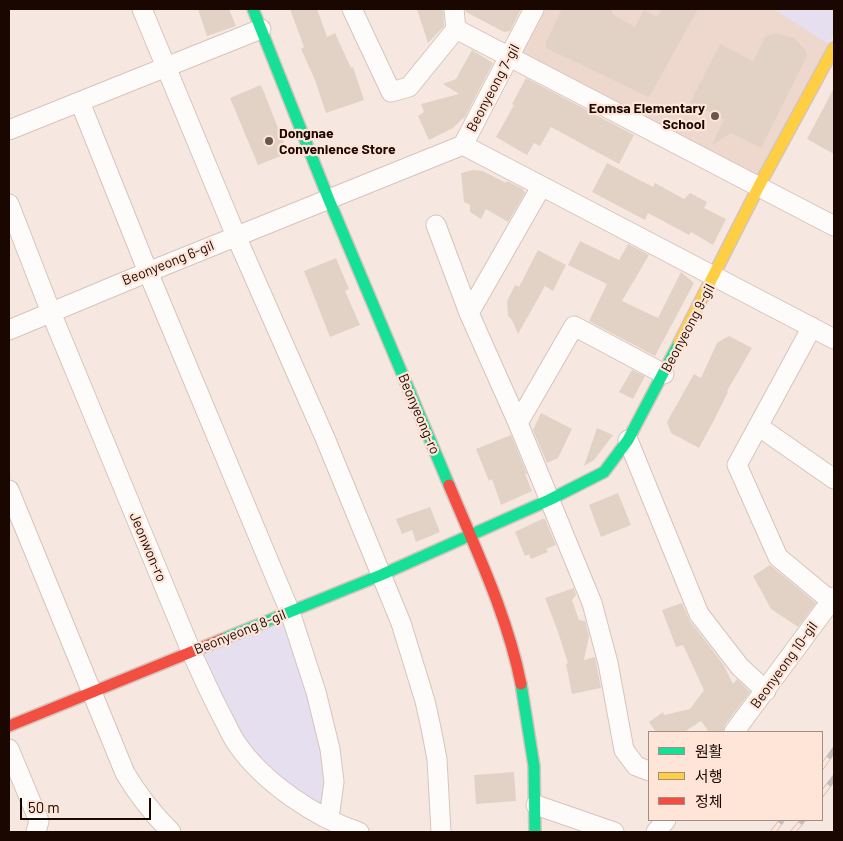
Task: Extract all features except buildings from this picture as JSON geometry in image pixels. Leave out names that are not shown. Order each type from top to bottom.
[{"type":"street","points":[[142,9],[236,236],[325,438],[401,623],[425,701],[437,759],[441,832]]},
{"type":"street","name":"Beonyeong-ro","points":[[253,9],[329,200],[496,597],[514,652],[530,743],[536,805],[535,832]]},
{"type":"street","points":[[352,9],[391,92],[409,87],[456,29],[454,9]]},
{"type":"street","name":"Beonyeong 7-gil","points":[[329,200],[463,144],[534,9]]},
{"type":"street","points":[[9,130],[261,29]]},
{"type":"street","points":[[456,29],[834,226]]},
{"type":"street","name":"Beonyeong 9-gil","points":[[470,535],[549,500],[604,472],[628,440],[715,276],[759,186],[834,48]]},
{"type":"street","points":[[80,102],[148,272],[290,612],[316,692],[330,748],[334,782],[329,818]]},
{"type":"street","points":[[463,144],[541,187],[834,339]]},
{"type":"street","points":[[469,313],[541,187]]},
{"type":"street","name":"Beonyeong 6-gil","points":[[9,330],[236,236],[329,200]]},
{"type":"street","name":"Jeonwon-ro","points":[[9,204],[50,312],[191,651],[210,694],[236,744],[259,770],[289,797],[347,828],[359,832]]},
{"type":"street","points":[[436,225],[469,313],[518,423],[592,604],[608,663],[624,750],[636,766],[648,771]]},
{"type":"street","points":[[518,423],[574,326],[664,374]]},
{"type":"street","points":[[812,327],[737,465],[778,557],[833,599]]},
{"type":"street","points":[[758,426],[834,479]]},
{"type":"street","points":[[628,440],[699,614],[740,667],[766,691]]},
{"type":"street","points":[[9,490],[124,773],[150,811],[170,832]]},
{"type":"street","name":"Beonyeong 8-gil","points":[[9,726],[382,575],[470,535]]},
{"type":"street","name":"Beonyeong 10-gil","points":[[735,731],[833,599]]},
{"type":"street","points":[[9,749],[39,821],[36,832]]},
{"type":"street","points":[[536,805],[614,832]]},
{"type":"street","points":[[656,832],[665,821]]},
{"type":"shaded area","name":"Eomsa Elementary School","points":[[542,9],[834,9],[834,33],[757,181],[521,51]]},
{"type":"shaded area","points":[[774,9],[834,9],[834,33],[828,44]]},
{"type":"shaded area","points":[[290,612],[316,692],[329,818],[259,770],[191,651]]},
{"type":"railway","points":[[823,766],[834,750]]},
{"type":"railway","points":[[823,793],[834,778]]},
{"type":"railway","points":[[773,832],[781,821]]},
{"type":"railway","points":[[793,832],[802,821]]},
{"type":"traffic: fast","points":[[253,9],[329,200],[449,485]]},
{"type":"traffic: fast","points":[[223,639],[381,575],[549,500],[604,472],[628,440],[679,343]]},
{"type":"traffic: fast","points":[[521,684],[534,766],[535,832]]},
{"type":"traffic: slow","points":[[679,343],[759,186],[834,48]]},
{"type":"traffic: jam","points":[[449,485],[499,607],[508,633],[521,684]]},
{"type":"traffic: jam","points":[[9,726],[223,639]]},
{"type":"place","name":"Eomsa Elementary School","points":[[715,116]]},
{"type":"place","name":"Dongnae Convenience Store","points":[[269,141]]}]
